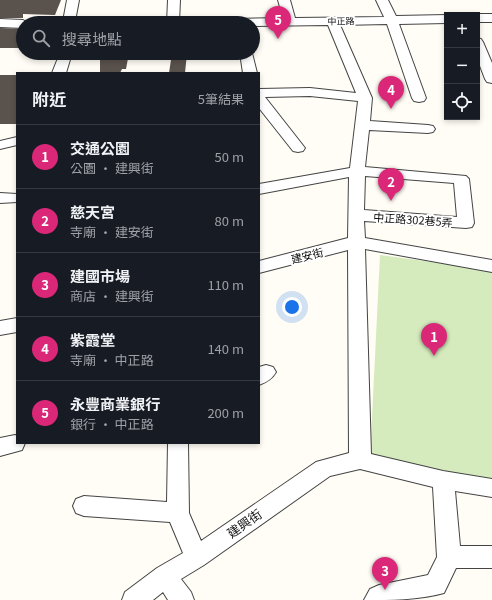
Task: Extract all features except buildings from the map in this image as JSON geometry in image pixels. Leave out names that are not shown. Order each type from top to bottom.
[{"type":"street","points":[[70,16],[73,0]]},
{"type":"street","points":[[173,16],[174,0]]},
{"type":"street","points":[[284,0],[290,22]]},
{"type":"street","points":[[382,0],[391,20],[419,98]]},
{"type":"street","points":[[480,18],[492,18]]},
{"type":"street","name":"中正路","points":[[260,23],[444,19]]},
{"type":"street","points":[[332,21],[365,98],[357,171],[356,215],[360,460]]},
{"type":"street","points":[[0,23],[16,24]]},
{"type":"street","points":[[479,48],[492,79]]},
{"type":"street","points":[[59,72],[64,60]]},
{"type":"street","points":[[247,60],[250,72]]},
{"type":"street","points":[[260,93],[310,92],[365,98]]},
{"type":"street","points":[[260,100],[298,148]]},
{"type":"street","points":[[362,125],[428,129]]},
{"type":"street","points":[[260,189],[357,171]]},
{"type":"street","name":"中正路302巷5弄","points":[[356,215],[466,223],[461,179],[357,171]]},
{"type":"street","points":[[356,242],[492,266]]},
{"type":"street","name":"建安街","points":[[260,267],[356,242]]},
{"type":"street","points":[[0,328],[16,325]]},
{"type":"street","points":[[178,444],[178,513],[196,556]]},
{"type":"street","name":"建興街","points":[[134,600],[165,576],[324,468],[360,460],[443,480],[492,488]]},
{"type":"street","points":[[379,599],[436,585],[449,557],[443,480]]},
{"type":"street","points":[[84,506],[178,513]]},
{"type":"street","points":[[449,557],[492,557]]},
{"type":"street","points":[[165,576],[182,600]]},
{"type":"green space","points":[[380,255],[492,270],[492,481],[370,458]]},
{"type":"place","name":"永豐商業銀行","points":[[278,39]]},
{"type":"place","name":"紫霞堂","points":[[391,109]]},
{"type":"place","name":"慈天宮","points":[[391,201]]},
{"type":"place","name":"交通公園","points":[[434,356]]},
{"type":"place","name":"建國市場","points":[[385,590]]}]
